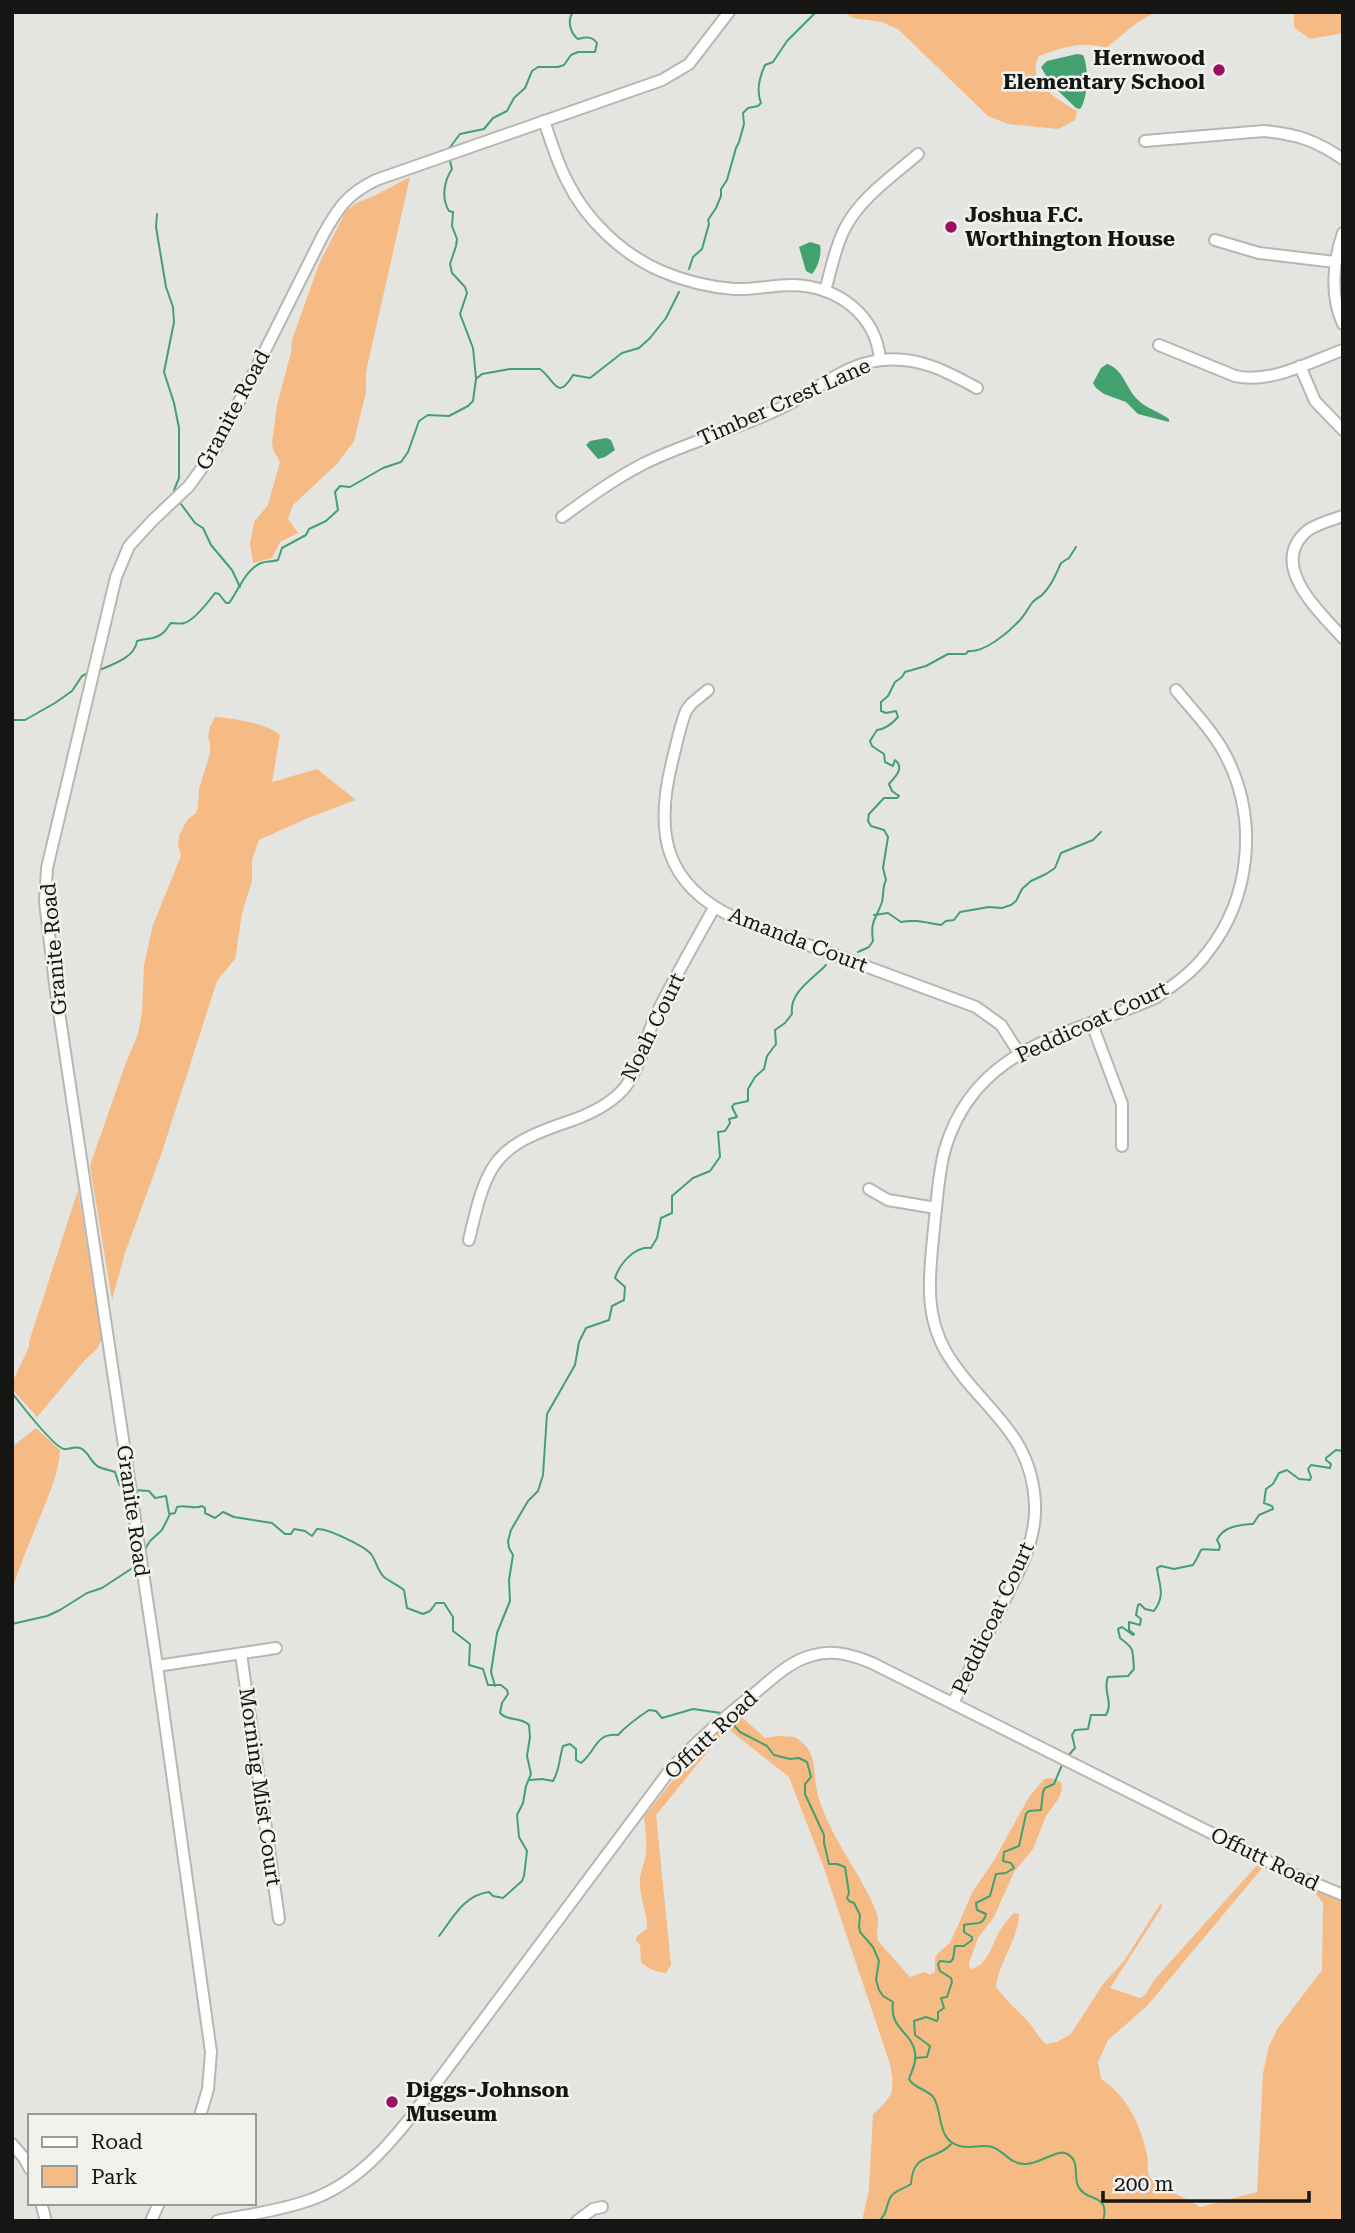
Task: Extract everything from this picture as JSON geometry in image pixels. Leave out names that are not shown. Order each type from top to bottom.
[{"type":"street","name":"Granite Road","points":[[201,2114],[208,2089],[211,2052],[45,902],[50,858],[116,577],[121,561],[139,534],[189,486],[209,460],[323,235],[342,203],[376,180],[641,88],[678,72],[699,53],[729,12]]},
{"type":"street","points":[[544,121],[560,166],[579,201],[604,231],[640,260],[675,277],[712,286],[751,289],[789,285],[825,291],[847,301],[866,320],[877,339],[880,360]]},
{"type":"street","points":[[1145,141],[1264,131],[1300,136],[1316,142],[1343,159]]},
{"type":"street","points":[[825,291],[837,245],[849,220],[869,197],[918,154]]},
{"type":"street","points":[[1343,233],[1335,262],[1337,306],[1343,324]]},
{"type":"street","points":[[1214,240],[1259,253],[1335,262]]},
{"type":"street","points":[[1159,345],[1247,379],[1265,378],[1343,350]]},
{"type":"street","name":"Timber Crest Lane","points":[[562,517],[605,486],[643,464],[774,412],[852,367],[880,360],[911,359],[926,363],[977,388]]},
{"type":"street","points":[[1300,366],[1315,401],[1343,430]]},
{"type":"street","points":[[1343,516],[1308,530],[1297,542],[1293,557],[1293,573],[1298,585],[1343,638]]},
{"type":"street","name":"Peddicoat Court","points":[[953,1703],[1025,1555],[1034,1526],[1035,1504],[1031,1473],[1019,1442],[953,1362],[934,1325],[928,1287],[944,1152],[958,1118],[979,1088],[1004,1063],[1048,1040],[1155,998],[1191,971],[1207,954],[1230,918],[1238,895],[1246,854],[1247,832],[1241,794],[1226,755],[1176,690]]},
{"type":"street","name":"Amanda Court","points":[[708,691],[691,704],[683,719],[667,779],[663,813],[667,843],[679,873],[689,886],[714,908],[735,918],[976,1007],[1001,1025],[1019,1053]]},
{"type":"street","name":"Noah Court","points":[[469,1240],[487,1176],[508,1150],[537,1132],[596,1111],[625,1087],[636,1070],[660,1007],[714,908]]},
{"type":"street","points":[[1092,1024],[1122,1104],[1122,1146]]},
{"type":"street","points":[[869,1189],[888,1200],[936,1208]]},
{"type":"street","points":[[156,1666],[276,1648]]},
{"type":"street","name":"Offutt Road","points":[[217,2221],[313,2199],[351,2179],[379,2155],[414,2113],[655,1789],[689,1751],[726,1716],[793,1663],[815,1654],[830,1652],[863,1659],[1297,1876],[1343,1895]]},
{"type":"street","name":"Morning Mist Court","points":[[241,1654],[279,1919]]},
{"type":"street","points":[[12,2144],[28,2165]]},
{"type":"street","points":[[151,2221],[158,2205]]},
{"type":"street","points":[[578,2221],[593,2209],[602,2207]]},
{"type":"green space","points":[[844,12],[1156,12],[1138,22],[1106,48],[1081,45],[1039,56],[1036,74],[1040,82],[1053,95],[1077,111],[1075,120],[1058,129],[1008,124],[988,116],[899,30],[882,22],[853,18]]},
{"type":"green space","points":[[1294,12],[1343,12],[1343,33],[1310,39],[1294,27]]},
{"type":"green space","points":[[410,177],[366,372],[366,392],[354,441],[337,464],[293,505],[288,519],[298,533],[280,542],[272,558],[253,563],[250,544],[254,522],[268,505],[280,462],[272,442],[277,405],[292,340],[319,264],[346,211],[358,202]]},
{"type":"green space","points":[[215,717],[258,724],[280,735],[272,782],[317,769],[356,800],[259,840],[252,860],[252,881],[242,913],[235,959],[217,981],[162,1152],[125,1253],[112,1300],[90,1166],[138,1034],[144,965],[153,925],[181,856],[179,836],[198,807],[199,789],[210,753],[208,737]]},
{"type":"green space","points":[[78,1190],[102,1339],[97,1349],[37,1417],[12,1389],[12,1383],[29,1347]]},
{"type":"green space","points":[[36,1428],[60,1450],[59,1458],[51,1489],[12,1589],[12,1447]]},
{"type":"green space","points":[[737,1713],[765,1738],[795,1737],[809,1750],[819,1799],[825,1814],[877,1914],[878,1941],[910,1977],[935,1972],[935,1958],[950,1943],[973,1891],[993,1862],[1029,1797],[1044,1779],[1051,1778],[1061,1782],[1059,1798],[1046,1816],[1033,1849],[1014,1872],[994,1917],[978,1938],[969,1963],[970,1969],[981,1964],[1004,1924],[1014,1913],[1019,1914],[996,1987],[1046,2044],[1057,2042],[1071,2034],[1103,1984],[1124,1961],[1161,1903],[1162,1907],[1110,1988],[1140,1998],[1145,1995],[1154,1980],[1259,1863],[1263,1867],[1147,2006],[1108,2040],[1098,2062],[1101,2079],[1118,2094],[1137,2122],[1151,2178],[1200,2207],[1257,2192],[1263,2073],[1269,2046],[1278,2028],[1322,1970],[1323,1903],[1313,1890],[1343,1902],[1343,2221],[862,2221],[869,2190],[873,2114],[891,2092],[890,2064],[824,1868],[789,1777],[727,1728],[656,1815],[671,1965],[666,1973],[652,1970],[641,1962],[640,1945],[636,1941],[637,1936],[647,1929],[640,1884],[646,1851],[644,1817],[694,1753]]},
{"type":"shaded area","points":[[1083,55],[1087,75],[1085,98],[1080,109],[1050,83],[1041,67],[1047,61]]},
{"type":"shaded area","points":[[810,242],[820,245],[819,261],[812,274],[806,271],[799,247]]},
{"type":"shaded area","points":[[1107,364],[1117,370],[1140,401],[1169,419],[1169,422],[1138,414],[1126,402],[1096,388],[1093,383],[1101,368]]},
{"type":"shaded area","points":[[606,438],[611,440],[615,450],[598,459],[586,445],[590,441]]},
{"type":"waterway","points":[[448,150],[460,134],[484,129],[493,118],[507,111],[514,98],[525,88],[532,71],[538,67],[564,65],[571,55],[578,52],[595,52],[597,43],[593,39],[578,39],[573,33],[570,26],[573,12]]},
{"type":"waterway","points":[[689,269],[693,257],[702,249],[708,220],[727,180],[744,124],[743,113],[761,103],[759,84],[765,65],[773,62],[787,41],[816,12]]},
{"type":"waterway","points":[[450,161],[452,169],[445,184],[444,195],[449,211],[453,212],[452,226],[457,239],[450,264],[452,273],[467,293],[460,314],[473,348],[476,378]]},
{"type":"waterway","points":[[157,214],[156,227],[174,322],[164,372],[179,428],[179,478],[174,490]]},
{"type":"waterway","points":[[97,671],[127,656],[137,641],[158,636],[171,623],[183,623],[192,619],[215,593],[229,603],[256,566],[278,560],[282,548],[306,535],[309,529],[326,521],[338,510],[335,492],[340,486],[350,487],[383,468],[401,462],[408,452],[419,421],[428,415],[449,416],[468,406],[473,401],[476,379],[482,374],[510,369],[540,369],[559,388],[568,383],[573,375],[590,378],[622,353],[639,348],[650,338],[666,318],[679,292]]},
{"type":"waterway","points":[[181,504],[195,523],[203,528],[211,545],[232,570],[240,587]]},
{"type":"waterway","points":[[858,952],[869,947],[873,941],[873,924],[882,902],[886,880],[883,868],[888,837],[884,830],[871,826],[868,821],[869,814],[884,798],[899,796],[892,791],[889,784],[898,772],[898,763],[895,760],[893,766],[885,762],[884,754],[872,746],[870,741],[877,730],[888,726],[898,717],[896,711],[881,711],[881,702],[905,672],[926,666],[948,654],[966,654],[968,651],[981,649],[1002,636],[1045,592],[1061,563],[1069,558],[1076,547]]},
{"type":"waterway","points":[[12,720],[25,720],[55,703],[72,691],[82,676],[88,673]]},
{"type":"waterway","points":[[874,915],[888,913],[901,922],[916,921],[941,925],[954,920],[960,912],[1011,905],[1031,881],[1055,868],[1061,853],[1093,840],[1101,832]]},
{"type":"waterway","points":[[495,1686],[491,1672],[497,1633],[510,1601],[509,1580],[513,1555],[508,1541],[511,1530],[528,1501],[538,1491],[543,1475],[547,1414],[575,1365],[579,1342],[586,1328],[609,1320],[612,1306],[624,1300],[625,1287],[615,1278],[617,1272],[624,1261],[634,1253],[651,1248],[657,1238],[661,1218],[672,1213],[672,1196],[693,1178],[710,1171],[720,1157],[718,1132],[725,1131],[730,1123],[729,1119],[737,1117],[732,1107],[734,1104],[748,1101],[748,1089],[764,1069],[767,1056],[776,1044],[775,1030],[792,1014],[794,999],[826,965]]},
{"type":"waterway","points":[[12,1393],[53,1441],[64,1449],[78,1448],[86,1452],[96,1465],[115,1472],[119,1484],[125,1490]]},
{"type":"waterway","points":[[1067,1757],[1075,1748],[1072,1735],[1075,1730],[1088,1729],[1091,1715],[1106,1715],[1109,1706],[1106,1687],[1108,1677],[1128,1676],[1134,1669],[1132,1651],[1120,1638],[1118,1629],[1122,1627],[1133,1635],[1129,1630],[1129,1622],[1140,1625],[1141,1619],[1136,1615],[1138,1605],[1154,1611],[1158,1605],[1161,1595],[1157,1568],[1161,1566],[1174,1569],[1193,1565],[1201,1550],[1219,1550],[1217,1540],[1223,1532],[1232,1527],[1253,1524],[1259,1515],[1273,1509],[1264,1503],[1266,1489],[1273,1484],[1279,1473],[1287,1470],[1299,1479],[1310,1480],[1308,1469],[1311,1465],[1330,1468],[1331,1464],[1326,1458],[1336,1450],[1343,1451]]},
{"type":"waterway","points":[[134,1490],[149,1491],[155,1498],[166,1496],[169,1513]]},
{"type":"waterway","points":[[144,1551],[177,1507],[202,1506],[205,1513],[215,1518],[223,1512],[234,1517],[272,1523],[285,1534],[291,1534],[294,1529],[305,1531],[312,1536],[317,1529],[337,1534],[371,1554],[382,1575],[404,1590],[407,1608],[423,1614],[430,1611],[436,1603],[444,1603],[453,1617],[453,1631],[470,1644],[469,1665],[483,1669],[488,1685],[501,1685],[507,1690],[508,1694],[500,1713],[529,1725],[527,1756],[531,1774],[517,1815],[519,1837],[527,1851],[522,1881],[503,1898],[493,1896],[489,1892],[466,1902],[439,1936]]},
{"type":"waterway","points":[[12,1624],[47,1616],[60,1610],[134,1567]]},
{"type":"waterway","points":[[530,1780],[553,1781],[563,1746],[570,1744],[576,1749],[576,1760],[581,1763],[600,1740],[610,1735],[618,1735],[649,1710],[656,1711],[662,1718],[693,1709],[721,1713]]},
{"type":"waterway","points":[[728,1719],[740,1732],[767,1746],[774,1755],[799,1758],[807,1762],[811,1777],[805,1784],[805,1794],[824,1835],[829,1864],[845,1867],[849,1893],[847,1898],[854,1903],[860,1915],[860,1932],[873,1947],[879,1961],[876,1980],[879,1990],[893,2002],[894,2018],[913,2045],[915,2059],[909,2079],[934,2098],[948,2139],[964,2147],[992,2147],[1020,2163],[1030,2164],[1065,2153],[1073,2159],[1078,2186],[1086,2195],[1104,2206],[1103,2221]]},
{"type":"waterway","points":[[915,2058],[927,2057],[930,2046],[915,2035],[914,2021],[926,2017],[937,2021],[938,2012],[944,2008],[941,1998],[947,1997],[952,1982],[951,1978],[940,1971],[938,1964],[940,1961],[950,1962],[955,1946],[964,1946],[972,1940],[972,1937],[964,1932],[964,1925],[980,1922],[985,1918],[986,1914],[977,1910],[976,1903],[990,1896],[996,1874],[1006,1873],[1014,1868],[1011,1863],[1003,1861],[1004,1852],[1019,1846],[1026,1814],[1029,1811],[1041,1810],[1043,1792],[1054,1784],[1062,1765]]},
{"type":"waterway","points":[[879,2221],[892,2195],[911,2184],[916,2166],[951,2144]]},
{"type":"place","name":"Hernwood Elementary School","points":[[1219,70]]},
{"type":"place","name":"Joshua F.C. Worthington House","points":[[951,227]]},
{"type":"place","name":"Diggs-Johnson Museum","points":[[392,2102]]}]
